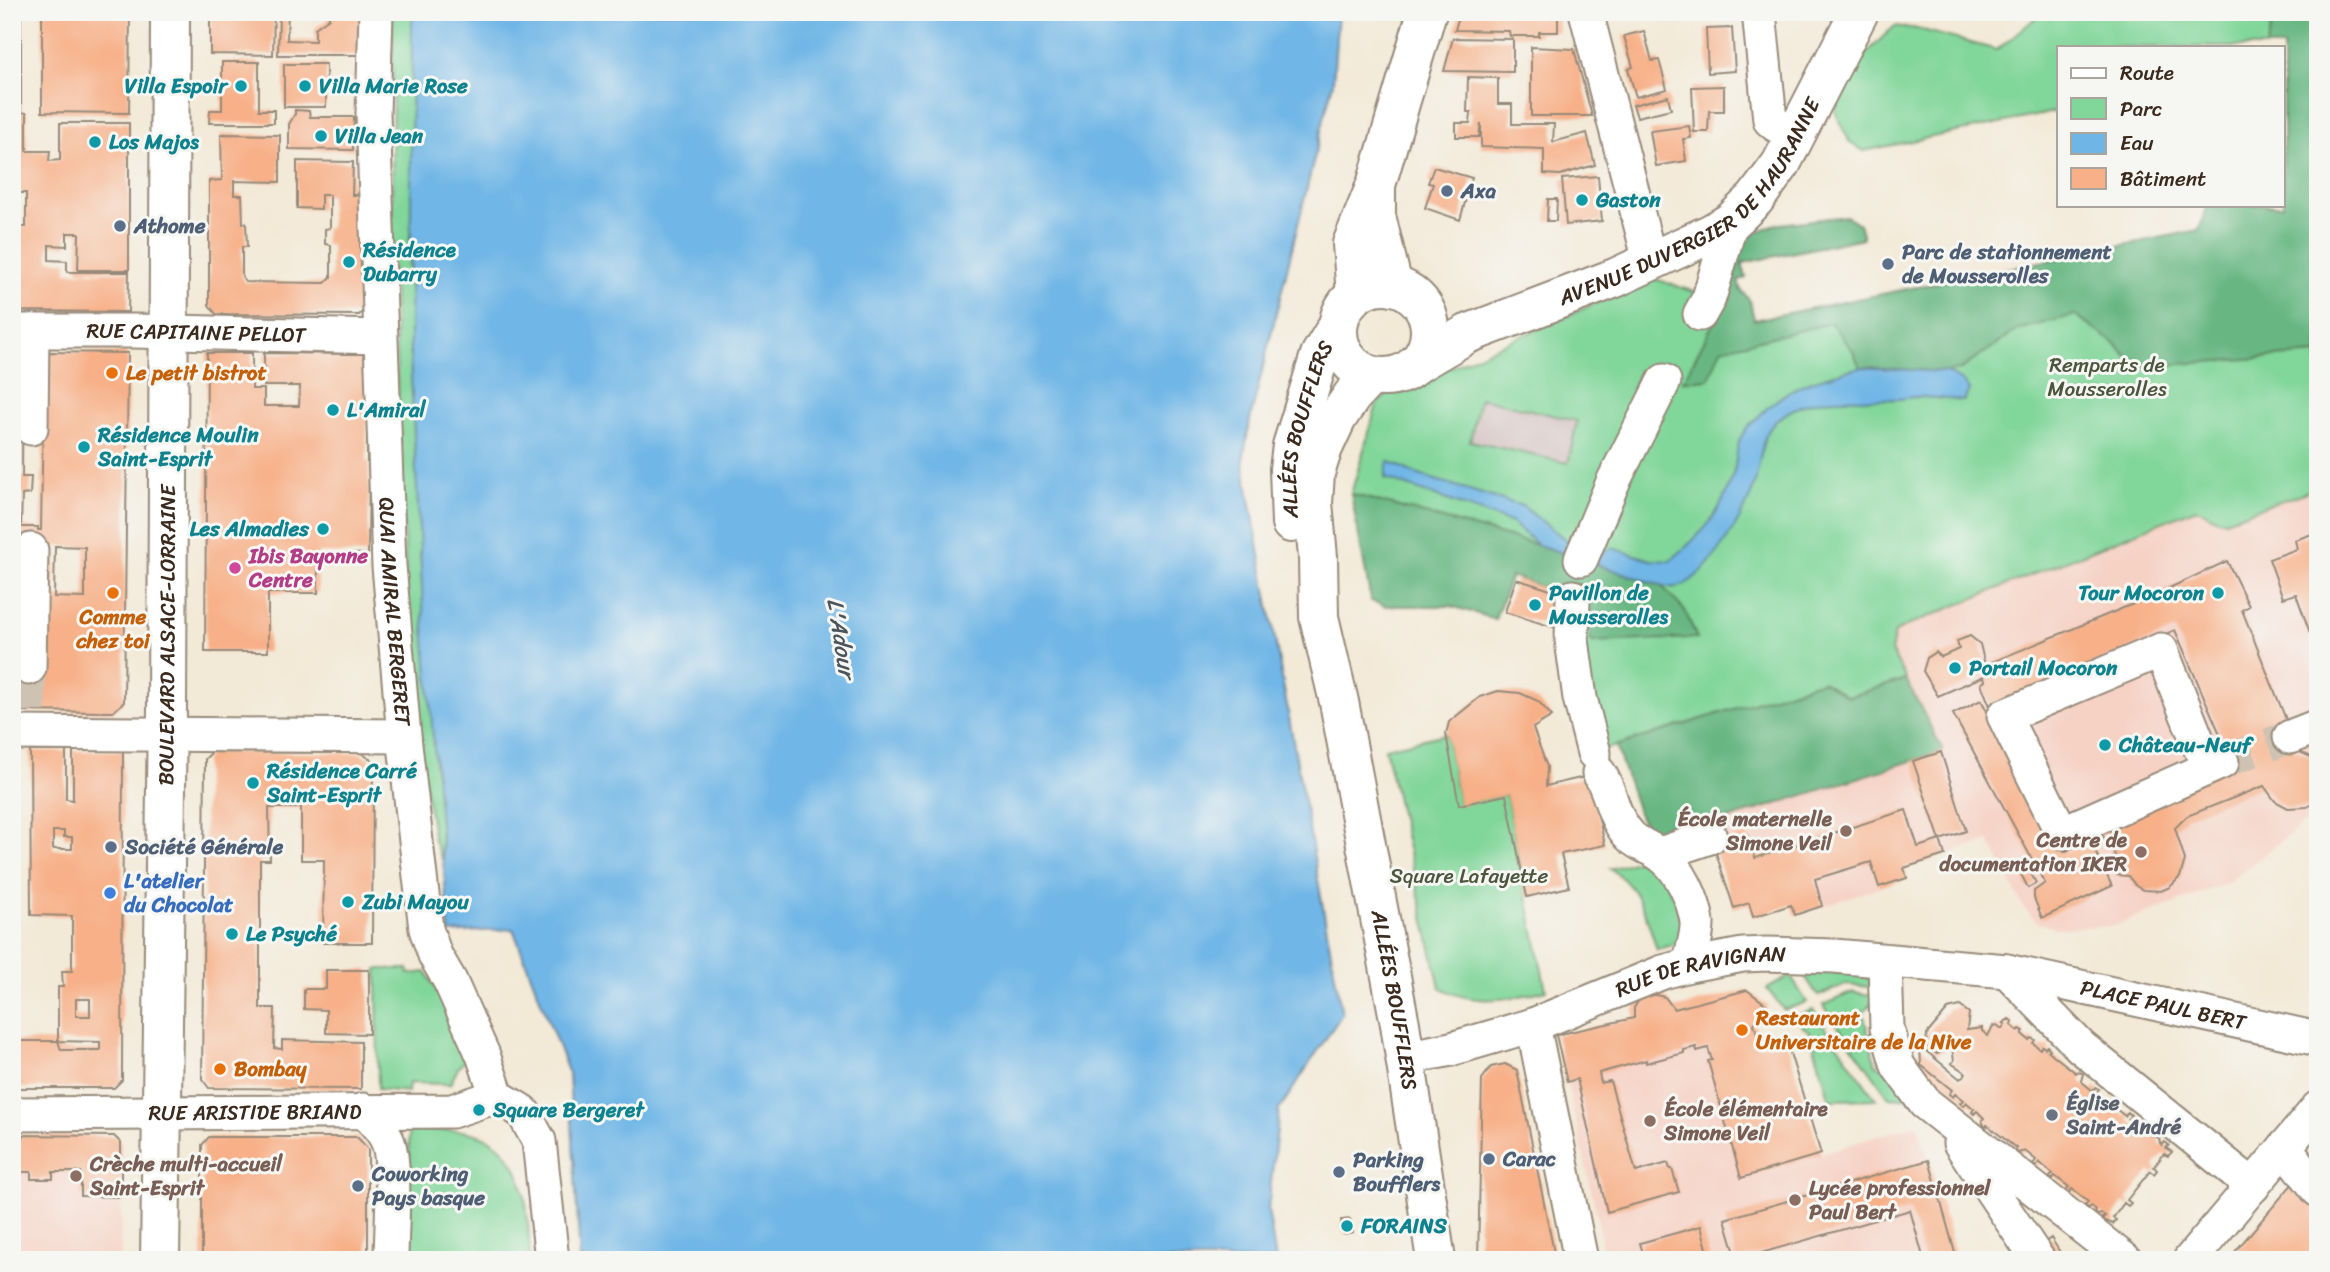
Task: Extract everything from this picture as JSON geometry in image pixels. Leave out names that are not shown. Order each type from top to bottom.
[{"type":"main road","name":"BOULEVARD ALSACE-LORRAINE","points":[[160,1260],[167,734],[170,12]]},
{"type":"main road","points":[[1425,310],[1430,333],[1423,355],[1402,374],[1375,377],[1362,372],[1343,352],[1339,339],[1347,310],[1352,244],[1376,186],[1427,12]]},
{"type":"main road","name":"AVENUE DUVERGIER DE HAURANNE","points":[[1416,364],[1467,334],[1615,278],[1731,222],[1755,199],[1781,164],[1859,12]]},
{"type":"main road","points":[[1376,186],[1376,216],[1393,286]]},
{"type":"main road","points":[[1347,310],[1374,286],[1393,286],[1413,296],[1425,310],[1467,334]]},
{"type":"main road","name":"ALLÉES BOUFFLERS","points":[[1319,617],[1304,599],[1293,540],[1289,469],[1292,446],[1320,355],[1347,310]]},
{"type":"main road","name":"ALLÉES BOUFFLERS","points":[[1375,377],[1367,380],[1352,396],[1337,418],[1315,473],[1312,503],[1318,557],[1319,617],[1339,702],[1405,1058],[1436,1260]]},
{"type":"street","name":"QUAI AMIRAL BERGERET","points":[[376,12],[373,113],[380,337],[389,566],[404,736],[426,929],[435,955],[450,981],[483,1055],[497,1096]]},
{"type":"street","points":[[1586,12],[1650,261]]},
{"type":"street","points":[[1759,12],[1770,120],[1776,125],[1799,132]]},
{"type":"street","points":[[1700,314],[1709,298],[1731,222]]},
{"type":"street","name":"RUE CAPITAINE PELLOT","points":[[22,331],[380,337]]},
{"type":"street","points":[[22,331],[31,428]]},
{"type":"street","points":[[1584,552],[1613,482],[1664,381]]},
{"type":"street","points":[[29,668],[31,550]]},
{"type":"street","points":[[1573,597],[1572,640],[1580,698],[1596,763],[1614,813],[1630,835],[1672,863],[1683,879],[1697,923],[1689,965]]},
{"type":"street","points":[[2161,650],[2215,764],[2062,833],[2004,716],[2161,650]]},
{"type":"street","points":[[23,726],[167,734],[404,736]]},
{"type":"street","points":[[1660,854],[1710,837]]},
{"type":"street","name":"RUE DE RAVIGNAN","points":[[1405,1058],[1451,1049],[1533,1025],[1663,972],[1743,955],[1885,961],[2007,971]]},
{"type":"street","points":[[1885,961],[1887,1028],[1898,1066],[1926,1103],[2125,1260]]},
{"type":"street","points":[[2007,971],[2081,1047],[2253,1186]]},
{"type":"street","name":"PLACE PAUL BERT","points":[[2007,971],[2318,1039]]},
{"type":"street","points":[[1533,1025],[1581,1260]]},
{"type":"street","points":[[497,1096],[523,1112],[539,1141],[552,1260]]},
{"type":"street","name":"RUE ARISTIDE BRIAND","points":[[12,1114],[452,1111],[497,1096]]},
{"type":"street","points":[[2190,1260],[2318,1108]]},
{"type":"street","points":[[363,1110],[378,1125],[388,1141],[392,1162],[391,1260]]},
{"type":"street","points":[[1941,1115],[2038,1260]]},
{"type":"street","points":[[2285,1147],[2318,1191]]},
{"type":"shaded area","points":[[1480,398],[1578,421],[1568,464],[1470,441]]},
{"type":"shaded area","points":[[2318,488],[2318,812],[2228,883],[2114,926],[2055,928],[2037,922],[2024,908],[1989,841],[1905,868],[1907,878],[1795,915],[1791,905],[1753,917],[1749,904],[1734,908],[1706,826],[1943,751],[1891,651],[1895,632],[2194,509],[2204,510],[2218,520],[2225,520]]},
{"type":"shaded area","points":[[1651,994],[1662,995],[1670,1002],[1684,1050],[1708,1048],[1741,1178],[1917,1124],[1946,1222],[1924,1260],[1604,1260],[1597,1215],[1556,1035],[1634,1018],[1634,1008],[1638,1001]]},
{"type":"shaded area","points":[[12,1135],[114,1136],[121,1143],[121,1260],[12,1260]]},
{"type":"green space","points":[[393,12],[416,12],[415,187],[408,253],[442,860],[434,841],[423,772],[409,648],[392,260]]},
{"type":"green space","name":"Remparts de Mousserolles","points":[[2043,12],[2318,12],[2318,488],[2225,520],[2194,509],[1913,623],[1895,632],[1891,651],[1906,679],[1848,697],[1822,681],[1597,752],[1579,600],[1697,638],[1685,611],[1588,561],[1351,494],[1377,404],[1387,395],[1653,278],[1709,297],[1773,225],[1847,216],[1859,224],[1863,238],[1742,263],[1746,278],[1738,280],[1740,289],[1750,301],[1754,320],[2199,230],[2208,206],[2284,206],[2284,46],[2057,46],[2057,111],[1864,151],[1850,143],[1833,107],[1838,95],[1859,63],[1895,26],[1919,29],[1997,50]],"holes":[[[1480,398],[1577,421],[1568,463],[1470,441]]]},
{"type":"green space","points":[[2275,12],[2318,12],[2318,354],[2138,367],[2113,342],[2075,315],[2017,330],[1960,370],[1947,372],[1860,367],[1853,351],[1831,323],[1721,349],[1709,379],[1683,381],[1716,318],[1729,244],[1773,225],[1847,216],[1859,224],[1863,238],[1742,263],[1746,278],[1738,280],[1740,289],[1750,301],[1754,320],[2199,230],[2208,206],[2284,206],[2284,46],[2266,46]]},
{"type":"green space","points":[[1351,494],[1538,545],[1662,586],[1685,611],[1697,638],[1591,642],[1587,603],[1511,576],[1495,619],[1451,606],[1385,606],[1371,601]]},
{"type":"green space","points":[[1906,679],[1943,751],[1659,841],[1640,818],[1616,746],[1822,681],[1848,697]]},
{"type":"green space","name":"Square Lafayette","points":[[1446,734],[1459,804],[1506,795],[1546,990],[1506,998],[1479,999],[1452,993],[1440,987],[1385,748]]},
{"type":"green space","points":[[1645,858],[1680,889],[1684,941],[1657,950],[1646,915],[1636,895],[1621,877],[1610,869]]},
{"type":"green space","points":[[1799,967],[1865,974],[1874,987],[1845,985],[1818,996]]},
{"type":"green space","points":[[377,969],[408,969],[409,974],[426,972],[473,1051],[458,1068],[450,1084],[409,1083],[408,1092],[378,1089]]},
{"type":"green space","points":[[1790,976],[1807,1002],[1784,1010],[1767,989]]},
{"type":"green space","points":[[1853,992],[1878,996],[1863,1013],[1876,1065],[1892,1071],[1911,1099],[1889,1097],[1823,1005]]},
{"type":"green space","points":[[1813,1010],[1876,1099],[1830,1100],[1810,1032],[1792,1017]]},
{"type":"green space","points":[[409,1131],[462,1131],[484,1137],[501,1148],[513,1162],[520,1179],[528,1219],[530,1260],[410,1260]]},
{"type":"water","name":"L'Adour","points":[[412,12],[1338,12],[1333,82],[1250,420],[1243,460],[1342,1014],[1279,1110],[1268,1210],[1276,1260],[580,1260],[569,1074],[513,929],[449,933],[424,627],[410,356]]},
{"type":"water","points":[[1860,367],[1947,372],[1962,381],[1969,390],[1964,401],[1923,397],[1823,400],[1795,408],[1782,416],[1774,423],[1764,441],[1752,492],[1732,531],[1700,573],[1678,587],[1662,586],[1538,545],[1512,523],[1385,478],[1388,461],[1416,474],[1522,506],[1569,542],[1601,553],[1612,548],[1651,560],[1670,561],[1693,541],[1717,512],[1729,487],[1740,439],[1755,420],[1795,388]]},
{"type":"building","points":[[12,12],[21,12],[21,112],[27,113],[27,151],[50,151],[49,161],[60,160],[60,123],[129,123],[129,270],[78,270],[79,233],[67,233],[67,246],[49,245],[49,260],[67,261],[67,272],[129,272],[128,312],[12,311],[12,227],[26,227],[26,193],[12,193]]},
{"type":"building","points":[[42,12],[130,12],[129,113],[42,112]]},
{"type":"building","points":[[210,12],[274,12],[273,55],[210,54]]},
{"type":"building","points":[[279,12],[288,12],[287,40],[315,41],[315,28],[329,18],[329,12],[367,12],[364,55],[278,55]]},
{"type":"building","points":[[1460,12],[1558,12],[1558,32],[1539,32],[1539,36],[1510,36],[1509,31],[1455,30]]},
{"type":"building","points":[[1732,28],[1735,71],[1708,73],[1706,29]]},
{"type":"building","points":[[1644,31],[1652,61],[1659,60],[1667,89],[1636,97],[1628,69],[1633,67],[1624,36]]},
{"type":"building","points":[[1453,38],[1513,39],[1513,72],[1444,71]]},
{"type":"building","points":[[1531,47],[1574,49],[1592,116],[1531,116]]},
{"type":"building","name":"Villa Espoir","points":[[222,62],[259,62],[259,110],[274,110],[274,123],[209,123],[210,110],[222,110]]},
{"type":"building","name":"Villa Marie Rose","points":[[284,64],[326,64],[326,107],[284,107]]},
{"type":"building","points":[[1468,77],[1498,78],[1498,104],[1512,104],[1512,124],[1554,124],[1553,142],[1587,133],[1595,165],[1560,175],[1544,174],[1544,149],[1481,147],[1481,123],[1479,137],[1456,137],[1456,123],[1470,123],[1471,112],[1467,112]]},
{"type":"building","points":[[1724,86],[1724,111],[1709,111],[1708,132],[1694,132],[1692,87]]},
{"type":"building","points":[[1668,96],[1671,109],[1637,117],[1633,105]]},
{"type":"building","name":"Villa Jean","points":[[295,110],[309,111],[310,117],[354,117],[353,150],[289,149],[289,124]]},
{"type":"building","points":[[1689,126],[1691,138],[1683,139],[1686,161],[1656,166],[1650,131]]},
{"type":"building","name":"Résidence Dubarry","points":[[221,134],[280,135],[280,182],[234,181],[234,195],[242,195],[243,223],[246,223],[247,247],[242,247],[242,276],[245,282],[325,283],[331,277],[331,245],[325,244],[325,229],[330,228],[330,195],[321,195],[321,209],[297,208],[297,161],[353,162],[352,195],[366,195],[367,307],[359,315],[216,314],[209,305],[209,181],[222,180]]},
{"type":"building","points":[[1434,167],[1472,178],[1460,220],[1425,208],[1433,184],[1428,183]]},
{"type":"building","name":"Gaston","points":[[1598,176],[1602,221],[1566,225],[1562,179]]},
{"type":"building","points":[[1548,199],[1557,199],[1556,221],[1547,221]]},
{"type":"building","points":[[12,351],[23,351],[22,477],[31,477],[30,494],[22,495],[21,527],[38,527],[38,530],[41,530],[44,352],[128,353],[124,702],[113,712],[12,711],[12,629],[17,629],[26,595],[12,595]],"holes":[[[55,546],[85,547],[85,598],[54,597]]]},
{"type":"building","points":[[207,353],[252,353],[252,389],[264,389],[264,406],[299,406],[300,386],[264,386],[264,353],[367,354],[367,462],[374,464],[369,464],[368,554],[318,553],[318,593],[268,593],[268,652],[205,652]]},
{"type":"building","points":[[2318,532],[2318,630],[2310,633],[2296,594],[2283,598],[2269,559],[2297,549],[2295,540]]},
{"type":"building","points":[[2227,561],[2249,606],[2242,610],[2291,732],[2293,749],[2318,760],[2318,800],[2307,807],[2288,808],[2275,801],[2264,786],[2187,816],[2175,828],[2185,860],[2180,877],[2170,887],[2161,891],[2143,890],[2128,876],[2117,875],[2110,860],[2115,855],[2100,831],[2230,757],[2175,630],[1990,706],[1981,684],[1985,681],[1984,676],[1938,696],[1923,671],[1927,658],[1936,652],[1941,657],[1959,649],[1957,641],[1970,636],[1980,644],[1985,665],[2150,597]]},
{"type":"building","name":"Pavillon de Mousserolles","points":[[1516,579],[1566,595],[1556,628],[1505,612]]},
{"type":"building","points":[[1498,691],[1520,693],[1538,701],[1552,716],[1533,728],[1547,767],[1546,786],[1589,776],[1605,845],[1561,854],[1569,887],[1527,897],[1506,795],[1459,805],[1446,734],[1449,722],[1480,697]]},
{"type":"building","points":[[1981,700],[2065,852],[2089,839],[2112,886],[2042,918],[2034,891],[2045,883],[1953,714]]},
{"type":"building","points":[[30,751],[66,751],[66,799],[73,800],[73,751],[123,751],[122,1080],[114,1088],[12,1088],[12,1041],[58,1041],[58,987],[63,987],[62,971],[72,971],[72,916],[31,915]],"holes":[[[53,831],[64,831],[64,837],[72,837],[72,849],[53,849]],[[76,999],[90,999],[90,1016],[76,1016]],[[58,1041],[100,1042],[100,1050],[61,1050]]]},
{"type":"building","points":[[212,752],[361,753],[373,761],[372,943],[323,943],[324,860],[301,860],[301,808],[269,808],[270,860],[260,860],[260,1008],[275,1008],[274,1048],[282,1049],[282,1040],[361,1042],[361,1089],[209,1088],[202,1079],[205,759]]},
{"type":"building","points":[[1941,752],[1966,831],[1940,840],[1913,761]]},
{"type":"building","points":[[1906,810],[1918,847],[1940,840],[1945,855],[1904,868],[1907,878],[1879,887],[1871,862],[1815,879],[1822,906],[1795,915],[1791,905],[1753,917],[1749,903],[1734,908],[1713,844],[1747,834],[1755,858]]},
{"type":"building","points":[[2028,868],[2036,883],[2028,888],[2020,872]]},
{"type":"building","points":[[326,970],[369,970],[369,1034],[326,1033],[326,1010],[304,1009],[304,989],[326,989]]},
{"type":"building","points":[[1747,990],[1768,1006],[1754,1024],[1761,1046],[1786,1040],[1821,1154],[1741,1178],[1708,1061],[1712,1060],[1708,1048],[1697,1051],[1696,1047],[1646,1063],[1646,1060],[1599,1073],[1601,1083],[1610,1081],[1636,1172],[1668,1163],[1679,1192],[1607,1212],[1577,1079],[1567,1082],[1556,1035],[1634,1018],[1634,1008],[1638,1001],[1651,994],[1665,997],[1674,1009]]},
{"type":"building","name":"Église Saint-André","points":[[1960,1006],[1969,1013],[1967,1030],[1982,1028],[1988,1036],[1993,1026],[1997,1025],[2002,1029],[2005,1024],[2003,1023],[2009,1019],[2013,1022],[2011,1025],[2018,1031],[2024,1031],[2022,1034],[2029,1040],[2035,1040],[2033,1043],[2040,1049],[2047,1046],[2050,1049],[2048,1051],[2076,1073],[2078,1071],[2083,1074],[2081,1081],[2093,1091],[2095,1087],[2099,1089],[2096,1093],[2109,1104],[2112,1100],[2115,1102],[2112,1106],[2125,1116],[2128,1112],[2131,1115],[2128,1119],[2141,1130],[2148,1128],[2151,1131],[2149,1134],[2159,1138],[2162,1145],[2165,1142],[2169,1145],[2166,1148],[2172,1152],[2168,1156],[2164,1154],[2154,1167],[2157,1170],[2154,1174],[2150,1171],[2127,1200],[2131,1203],[2128,1206],[2124,1203],[2113,1218],[2116,1220],[2113,1224],[2101,1219],[2105,1216],[2102,1214],[2096,1215],[2091,1206],[2085,1206],[2088,1202],[2072,1189],[2069,1193],[2066,1191],[2069,1187],[2055,1176],[2049,1178],[2053,1174],[2039,1162],[2036,1167],[2033,1165],[2036,1160],[2025,1151],[2018,1153],[2016,1148],[1987,1125],[1985,1128],[1982,1120],[1984,1118],[1977,1111],[1974,1114],[1974,1109],[1966,1102],[1963,1106],[1960,1103],[1963,1100],[1955,1094],[1953,1097],[1949,1094],[1952,1090],[1921,1065],[1920,1046],[1960,1079],[1966,1073],[1951,1063],[1954,1061],[1952,1047],[1937,1054],[1926,1045],[1927,1034],[1948,1009]]},
{"type":"building","points":[[1505,1064],[1517,1070],[1555,1257],[1553,1260],[1478,1260],[1482,1079],[1491,1067]]},
{"type":"building","name":"Crèche multi-accueil Saint-Esprit","points":[[12,1135],[114,1136],[121,1143],[121,1197],[81,1196],[81,1172],[53,1172],[53,1179],[31,1179],[31,1172],[12,1172]]},
{"type":"building","points":[[209,1137],[357,1137],[368,1149],[368,1260],[202,1260],[202,1145]]},
{"type":"building","points":[[1929,1160],[1957,1260],[1924,1260],[1910,1210],[1737,1260],[1725,1219]]},
{"type":"building","points":[[2299,1176],[2318,1201],[2318,1260],[2228,1260]]},
{"type":"building","name":"FORAINS","points":[[1350,1219],[1353,1232],[1344,1234],[1341,1220]]},
{"type":"building","points":[[1701,1226],[1710,1260],[1645,1260],[1640,1243]]},
{"type":"building","points":[[2051,1238],[2065,1260],[2043,1260],[2035,1249]]},
{"type":"tunnel","points":[[29,668],[29,711]]},
{"type":"tunnel","points":[[2222,762],[2290,737]]},
{"type":"place","name":"Villa Espoir","points":[[241,86]]},
{"type":"place","name":"Villa Marie Rose","points":[[305,86]]},
{"type":"place","name":"Villa Jean","points":[[321,136]]},
{"type":"place","name":"Los Majos","points":[[95,142]]},
{"type":"place","name":"Axa","points":[[1447,191]]},
{"type":"place","name":"Gaston","points":[[1582,200]]},
{"type":"place","name":"Athome","points":[[120,226]]},
{"type":"place","name":"Résidence Dubarry","points":[[349,262]]},
{"type":"place","name":"Parc de stationnement de Mousserolles","points":[[1888,264]]},
{"type":"place","name":"Le petit bistrot","points":[[112,373]]},
{"type":"place","name":"L'Amiral","points":[[333,410]]},
{"type":"place","name":"Résidence Moulin Saint-Esprit","points":[[84,447]]},
{"type":"place","name":"Les Almadies","points":[[323,529]]},
{"type":"place","name":"Ibis Bayonne Centre","points":[[235,568]]},
{"type":"place","name":"Comme chez toi","points":[[113,593]]},
{"type":"place","name":"Tour Mocoron","points":[[2218,593]]},
{"type":"place","name":"Pavillon de Mousserolles","points":[[1535,605]]},
{"type":"place","name":"Portail Mocoron","points":[[1955,668]]},
{"type":"place","name":"Château-Neuf","points":[[2105,745]]},
{"type":"place","name":"Résidence Carré Saint-Esprit","points":[[253,783]]},
{"type":"place","name":"École maternelle Simone Veil","points":[[1846,831]]},
{"type":"place","name":"Société Générale","points":[[111,847]]},
{"type":"place","name":"Centre de documentation IKER","points":[[2141,852]]},
{"type":"place","name":"L'atelier du Chocolat","points":[[110,893]]},
{"type":"place","name":"Zubi Mayou","points":[[348,902]]},
{"type":"place","name":"Le Psyché","points":[[232,934]]},
{"type":"place","name":"Restaurant Universitaire de la Nive","points":[[1742,1030]]},
{"type":"place","name":"Bombay","points":[[220,1069]]},
{"type":"place","name":"Square Bergeret","points":[[479,1110]]},
{"type":"place","name":"Église Saint-André","points":[[2052,1115]]},
{"type":"place","name":"École élémentaire Simone Veil","points":[[1650,1121]]},
{"type":"place","name":"Carac","points":[[1489,1159]]},
{"type":"place","name":"Parking Boufflers","points":[[1339,1172]]},
{"type":"place","name":"Crèche multi-accueil Saint-Esprit","points":[[76,1176]]},
{"type":"place","name":"Coworking Pays basque","points":[[358,1186]]},
{"type":"place","name":"Lycée professionnel Paul Bert","points":[[1795,1200]]},
{"type":"place","name":"FORAINS","points":[[1347,1226]]}]
